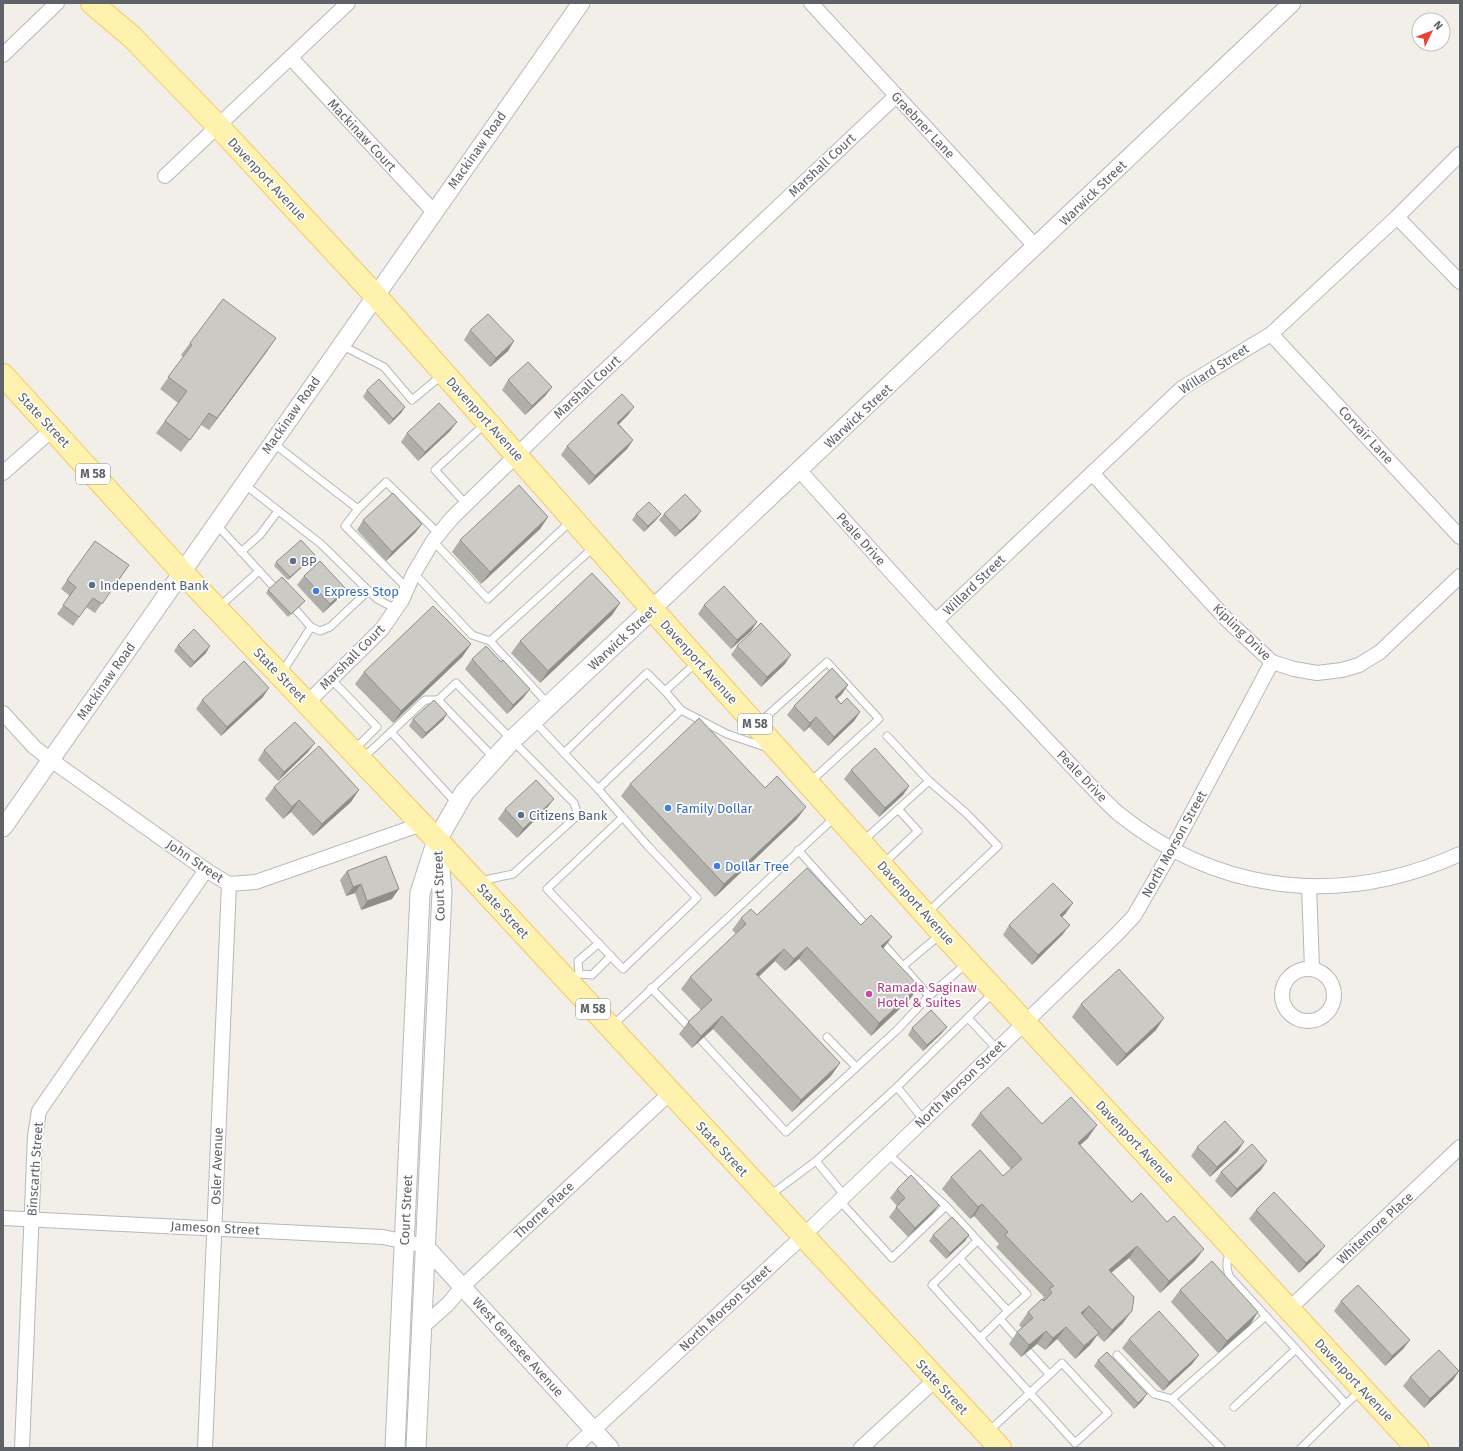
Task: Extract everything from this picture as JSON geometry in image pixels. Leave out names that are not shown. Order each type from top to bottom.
[{"type":"main road","name":"Davenport Avenue","points":[[92,3],[132,36],[375,295],[698,661],[862,842],[942,933],[1417,1448]]},
{"type":"main road","name":"State Street","points":[[3,375],[182,572],[476,882],[574,979],[610,1027],[993,1441]]},
{"type":"main road","name":"Warwick Street","points":[[437,840],[464,793],[494,758],[652,609]]},
{"type":"main road","name":"Court Street","points":[[395,1448],[420,893],[437,840]]},
{"type":"main road","name":"Court Street","points":[[416,1448],[442,892],[437,840]]},
{"type":"street","points":[[3,55],[57,3]]},
{"type":"street","points":[[165,176],[348,3]]},
{"type":"street","name":"Mackinaw Road","points":[[3,828],[433,211],[581,3]]},
{"type":"street","name":"Graebner Lane","points":[[811,3],[1036,247]]},
{"type":"street","name":"Warwick Street","points":[[652,609],[800,471],[1292,3]]},
{"type":"street","name":"Mackinaw Court","points":[[291,58],[433,211]]},
{"type":"street","name":"Marshall Court","points":[[307,703],[382,629],[396,609],[414,573],[436,538],[466,504],[516,454],[896,96]]},
{"type":"street","name":"Willard Street","points":[[936,621],[1182,388],[1271,334],[1397,217],[1460,154]]},
{"type":"street","points":[[1397,217],[1460,282]]},
{"type":"street","name":"Corvair Lane","points":[[1271,334],[1460,537]]},
{"type":"street","points":[[3,473],[53,429]]},
{"type":"street","name":"Peale Drive","points":[[800,471],[936,621],[1117,813],[1172,850],[1232,875],[1267,883],[1309,886],[1339,886],[1403,876],[1430,868],[1460,854]]},
{"type":"street","name":"Kipling Drive","points":[[1092,473],[1228,621],[1272,662],[1317,673],[1342,670],[1359,665],[1380,652],[1460,576]]},
{"type":"street","name":"North Morson Street","points":[[574,1448],[843,1198],[1116,936],[1134,916],[1172,850],[1272,662]]},
{"type":"street","name":"John Street","points":[[3,713],[34,747],[51,760],[206,870],[229,884],[256,882],[422,824]]},
{"type":"street","name":"Binscarth Street","points":[[22,1448],[35,1136],[39,1111],[206,870]]},
{"type":"street","name":"Osler Avenue","points":[[205,1448],[229,884]]},
{"type":"street","points":[[1309,886],[1312,969]]},
{"type":"street","name":"Thorne Place","points":[[421,1328],[448,1304],[463,1286],[670,1093]]},
{"type":"street","name":"Whitemore Place","points":[[1289,1309],[1460,1147]]},
{"type":"street","name":"Jameson Street","points":[[3,1218],[215,1227],[383,1237],[425,1246]]},
{"type":"street","name":"West Genesee Avenue","points":[[425,1246],[610,1448]]},
{"type":"street","points":[[861,1448],[935,1380]]},
{"type":"lane","points":[[340,345],[384,367],[412,400],[444,373]]},
{"type":"lane","points":[[466,504],[435,470],[488,422]]},
{"type":"lane","points":[[272,443],[358,509]]},
{"type":"lane","points":[[407,588],[345,526],[358,509],[386,482],[488,599],[574,519]]},
{"type":"lane","points":[[244,484],[321,544],[377,599],[396,609]]},
{"type":"lane","points":[[241,552],[260,535],[278,511]]},
{"type":"lane","points":[[216,524],[273,586]]},
{"type":"lane","points":[[490,641],[596,545]]},
{"type":"lane","points":[[217,609],[259,571]]},
{"type":"lane","points":[[414,573],[472,635],[490,641],[549,706]]},
{"type":"lane","points":[[296,610],[311,627],[320,631],[330,627],[368,591]]},
{"type":"lane","points":[[280,675],[311,627]]},
{"type":"lane","points":[[665,691],[698,661]]},
{"type":"lane","points":[[756,725],[827,662],[874,713],[879,719],[809,783]]},
{"type":"lane","points":[[564,752],[647,673],[681,710],[727,734],[781,753]]},
{"type":"lane","points":[[331,679],[377,727],[357,756]]},
{"type":"lane","points":[[357,756],[391,732],[426,700],[438,700],[456,683],[511,741],[574,803],[578,815],[513,874],[476,882]]},
{"type":"lane","points":[[438,700],[494,758]]},
{"type":"lane","points":[[598,789],[681,710]]},
{"type":"lane","points":[[534,720],[697,898],[623,969],[547,889],[623,818]]},
{"type":"lane","points":[[391,732],[458,804]]},
{"type":"lane","points":[[886,736],[929,782],[949,796],[998,846],[926,914]]},
{"type":"lane","points":[[862,842],[929,782]]},
{"type":"lane","points":[[882,865],[918,831],[898,809]]},
{"type":"lane","points":[[610,1027],[837,815]]},
{"type":"lane","points":[[798,850],[929,996]]},
{"type":"lane","points":[[903,966],[942,933]]},
{"type":"lane","points":[[599,943],[578,961],[574,979],[592,975],[611,956]]},
{"type":"lane","points":[[701,1040],[786,1132],[897,1030],[929,996],[969,961]]},
{"type":"lane","points":[[651,988],[688,1026]]},
{"type":"lane","points":[[767,1198],[816,1161],[897,1087],[995,991]]},
{"type":"lane","points":[[968,1018],[997,1049]]},
{"type":"lane","points":[[827,1037],[856,1067]]},
{"type":"lane","points":[[897,1087],[924,1120]]},
{"type":"lane","points":[[888,1154],[946,1206],[1027,1294],[980,1338]]},
{"type":"lane","points":[[816,1161],[843,1198],[892,1258],[946,1206]]},
{"type":"lane","points":[[977,1241],[932,1285],[1030,1393],[1075,1442],[1108,1413],[1062,1363],[1030,1393],[993,1441]]},
{"type":"lane","points":[[1231,1246],[1226,1261],[1227,1271],[1346,1404]]},
{"type":"lane","points":[[960,1259],[1008,1311]]},
{"type":"lane","points":[[1172,1399],[1266,1316]]},
{"type":"lane","points":[[1000,1319],[1016,1338]]},
{"type":"lane","points":[[1234,1407],[1296,1349]]},
{"type":"lane","points":[[1028,1351],[1049,1374]]},
{"type":"lane","points":[[1117,1355],[1154,1394],[1172,1399],[1221,1448]]},
{"type":"lane","points":[[1301,1448],[1363,1389]]},
{"type":"building","points":[[223,299],[276,338],[217,418],[209,413],[190,440],[165,421],[187,391],[168,377],[192,345],[190,343]]},
{"type":"building","points":[[488,314],[514,341],[496,358],[470,330]]},
{"type":"building","points":[[528,362],[552,387],[532,406],[508,380]]},
{"type":"building","points":[[379,379],[405,407],[393,419],[367,390]]},
{"type":"building","points":[[622,394],[634,407],[617,423],[633,440],[595,476],[567,446]]},
{"type":"building","points":[[439,403],[457,422],[425,452],[407,433]]},
{"type":"building","points":[[519,485],[548,517],[490,572],[460,540]]},
{"type":"building","points":[[393,493],[422,524],[392,552],[363,520]]},
{"type":"building","points":[[685,494],[701,511],[680,531],[664,514]]},
{"type":"building","points":[[649,502],[661,514],[648,526],[636,514]]},
{"type":"building","points":[[301,540],[315,555],[290,577],[276,562]]},
{"type":"building","points":[[95,541],[129,565],[102,604],[93,598],[79,617],[63,605],[76,587],[67,580]]},
{"type":"building","points":[[320,561],[346,589],[330,604],[304,576]]},
{"type":"building","points":[[592,573],[620,603],[548,671],[520,641]]},
{"type":"building","points":[[282,577],[305,601],[291,614],[268,590]]},
{"type":"building","points":[[724,586],[757,622],[737,640],[704,605]]},
{"type":"building","points":[[433,606],[471,644],[401,711],[364,672]]},
{"type":"building","points":[[761,623],[791,655],[767,677],[737,646]]},
{"type":"building","points":[[194,629],[210,646],[194,662],[178,645]]},
{"type":"building","points":[[486,646],[501,662],[503,660],[530,689],[513,705],[472,659]]},
{"type":"building","points":[[244,661],[269,688],[227,727],[202,700]]},
{"type":"building","points":[[832,668],[848,685],[835,697],[841,704],[847,698],[860,712],[834,737],[816,717],[810,723],[794,706]]},
{"type":"building","points":[[434,700],[447,714],[426,733],[413,719]]},
{"type":"building","points":[[699,718],[765,788],[777,776],[806,807],[724,884],[630,784]]},
{"type":"building","points":[[295,722],[315,743],[284,772],[264,750]]},
{"type":"building","points":[[319,746],[359,790],[322,824],[299,800],[292,807],[274,787]]},
{"type":"building","points":[[875,748],[909,786],[885,808],[851,770]]},
{"type":"building","points":[[536,780],[554,799],[523,829],[505,809]]},
{"type":"building","points":[[386,856],[399,889],[367,901],[361,884],[353,887],[347,871]]},
{"type":"building","name":"Ramada Saginaw Hotel & Suites","points":[[807,868],[861,925],[871,915],[892,937],[881,946],[919,986],[879,1023],[807,947],[794,959],[784,949],[756,974],[840,1063],[801,1100],[722,1016],[701,1036],[688,1022],[712,1000],[690,977],[746,924],[741,918],[751,909],[757,915]]},
{"type":"building","points":[[1053,883],[1073,903],[1060,915],[1070,925],[1038,955],[1009,925]]},
{"type":"building","points":[[1119,969],[1164,1018],[1126,1054],[1081,1004]]},
{"type":"building","points":[[931,1010],[947,1027],[927,1045],[912,1028]]},
{"type":"building","points":[[1008,1087],[1042,1124],[1071,1097],[1097,1125],[1078,1143],[1132,1202],[1141,1193],[1167,1222],[1174,1216],[1204,1249],[1169,1281],[1137,1246],[1109,1270],[1134,1297],[1132,1311],[1112,1330],[1089,1306],[1081,1313],[1099,1333],[1084,1346],[1066,1327],[1053,1338],[1046,1331],[1029,1345],[1017,1332],[1033,1318],[1028,1312],[1042,1299],[1044,1301],[1052,1293],[1049,1289],[1054,1286],[1005,1235],[1008,1232],[982,1204],[978,1207],[951,1177],[980,1150],[1003,1176],[1022,1159],[980,1113]]},
{"type":"building","points":[[1225,1121],[1244,1142],[1217,1167],[1197,1147]]},
{"type":"building","points":[[1252,1144],[1267,1161],[1237,1189],[1221,1172]]},
{"type":"building","points":[[911,1175],[939,1205],[915,1228],[896,1207],[905,1198],[897,1189]]},
{"type":"building","points":[[1274,1192],[1325,1246],[1306,1263],[1256,1210]]},
{"type":"building","points":[[952,1217],[969,1235],[950,1253],[933,1235]]},
{"type":"building","points":[[1212,1261],[1258,1312],[1227,1341],[1180,1290]]},
{"type":"building","points":[[1358,1285],[1410,1340],[1392,1356],[1341,1301]]},
{"type":"building","points":[[1159,1311],[1199,1355],[1169,1382],[1129,1339]]},
{"type":"building","points":[[1439,1350],[1459,1371],[1430,1399],[1410,1377]]},
{"type":"building","points":[[1107,1352],[1147,1394],[1138,1403],[1098,1360]]},
{"type":"place","name":"BP","points":[[293,561]]},
{"type":"place","name":"Independent Bank","points":[[92,585]]},
{"type":"place","name":"Express Stop","points":[[316,591]]},
{"type":"place","name":"Family Dollar","points":[[668,808]]},
{"type":"place","name":"Citizens Bank","points":[[521,815]]},
{"type":"place","name":"Dollar Tree","points":[[717,866]]},
{"type":"place","name":"Ramada Saginaw Hotel & Suites","points":[[869,994]]}]
